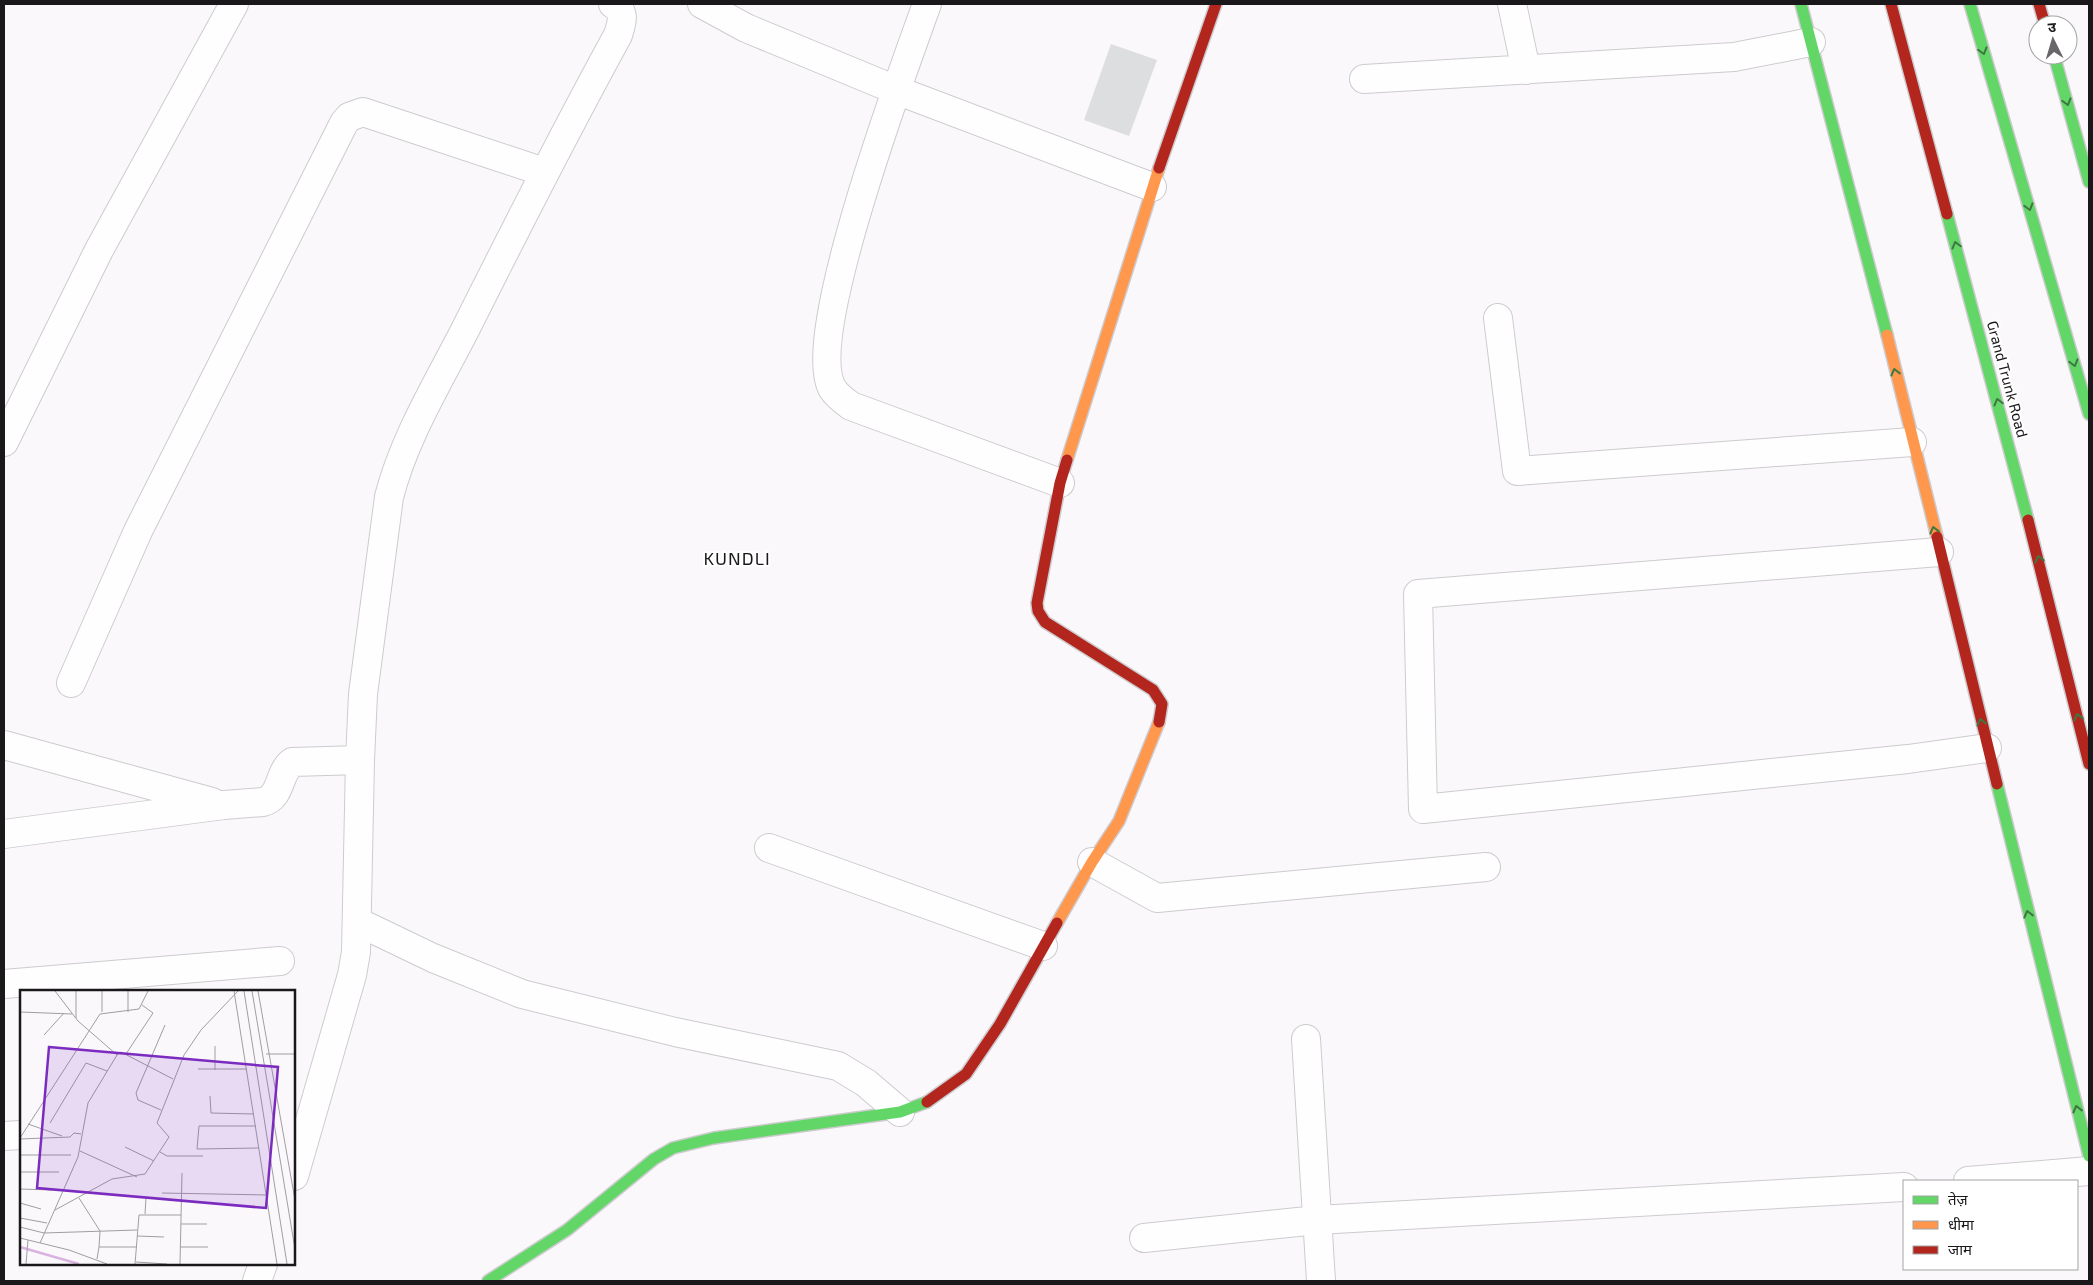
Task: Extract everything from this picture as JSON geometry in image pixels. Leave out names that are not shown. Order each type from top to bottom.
[{"type":"main road","points":[[488,1281],[567,1230],[654,1159],[672,1148],[714,1138],[900,1112],[927,1102],[966,1074],[1000,1024],[1092,862],[1119,821],[1160,720],[1162,709],[1158,696],[1153,690],[1045,622],[1040,616],[1037,603],[1060,483],[1152,187],[1216,4]]},
{"type":"main road","points":[[1801,4],[2089,1156]]},
{"type":"main road","name":"Grand Trunk Road","points":[[1891,4],[2007,435],[2089,764]]},
{"type":"main road","points":[[1970,4],[2089,414]]},
{"type":"main road","points":[[2057,65],[2089,182]]},
{"type":"street","points":[[4,442],[99,250],[234,4]]},
{"type":"street","points":[[702,4],[746,28],[896,90],[1152,187]]},
{"type":"street","points":[[927,4],[896,90],[866,184],[836,291],[827,342],[828,372],[832,388],[851,406],[1060,483]]},
{"type":"street","points":[[1512,4],[1526,70]]},
{"type":"street","points":[[295,1173],[352,975],[356,952],[363,694],[389,497],[394,477],[418,422],[515,233],[544,172],[618,35],[623,8]]},
{"type":"street","points":[[1364,79],[1734,57],[1811,42]]},
{"type":"street","points":[[71,684],[138,531],[344,123],[349,117],[363,112],[544,172]]},
{"type":"street","points":[[1498,318],[1517,471],[1912,442]]},
{"type":"street","points":[[1939,552],[1418,594],[1423,809],[1908,759],[1987,748]]},
{"type":"street","points":[[4,745],[224,805]]},
{"type":"street","points":[[4,834],[269,800],[275,793],[288,765],[296,760],[360,760]]},
{"type":"street","points":[[769,848],[1043,946]]},
{"type":"street","points":[[1092,862],[1157,898],[1486,867]]},
{"type":"street","points":[[358,922],[432,958],[522,994],[675,1032],[838,1066],[866,1083],[900,1112]]},
{"type":"street","points":[[4,984],[280,961]]},
{"type":"street","points":[[1306,1039],[1321,1281]]},
{"type":"street","points":[[4,1136],[20,1135]]},
{"type":"street","points":[[1980,1180],[2089,1171]]},
{"type":"street","points":[[1144,1238],[1317,1220],[1903,1187]]},
{"type":"street","points":[[257,1281],[264,1265]]},
{"type":"building","points":[[1111,44],[1157,60],[1129,136],[1084,120]]},
{"type":"traffic: fast","points":[[1801,4],[1887,335]]},
{"type":"traffic: fast","points":[[1970,4],[2089,414]]},
{"type":"traffic: fast","points":[[2057,65],[2089,182]]},
{"type":"traffic: fast","points":[[1947,214],[2028,520]]},
{"type":"traffic: fast","points":[[1997,784],[2089,1156]]},
{"type":"traffic: fast","points":[[488,1281],[567,1230],[654,1159],[673,1148],[714,1138],[900,1112],[927,1102]]},
{"type":"traffic: slow","points":[[1067,460],[1159,168]]},
{"type":"traffic: slow","points":[[1887,335],[1937,537]]},
{"type":"traffic: slow","points":[[1057,923],[1092,862],[1119,821],[1159,722]]},
{"type":"traffic: jam","points":[[1159,168],[1216,4]]},
{"type":"traffic: jam","points":[[1891,4],[1947,214]]},
{"type":"traffic: jam","points":[[2039,4],[2042,15]]},
{"type":"traffic: jam","points":[[1067,460],[1060,483],[1037,603],[1038,611],[1045,622],[1153,690],[1162,704],[1159,722]]},
{"type":"traffic: jam","points":[[2028,520],[2089,764]]},
{"type":"traffic: jam","points":[[1937,537],[1997,784]]},
{"type":"traffic: jam","points":[[927,1102],[966,1074],[1000,1024],[1057,923]]},
{"type":"district","name":"KUNDLI","points":[[737,558]]}]
